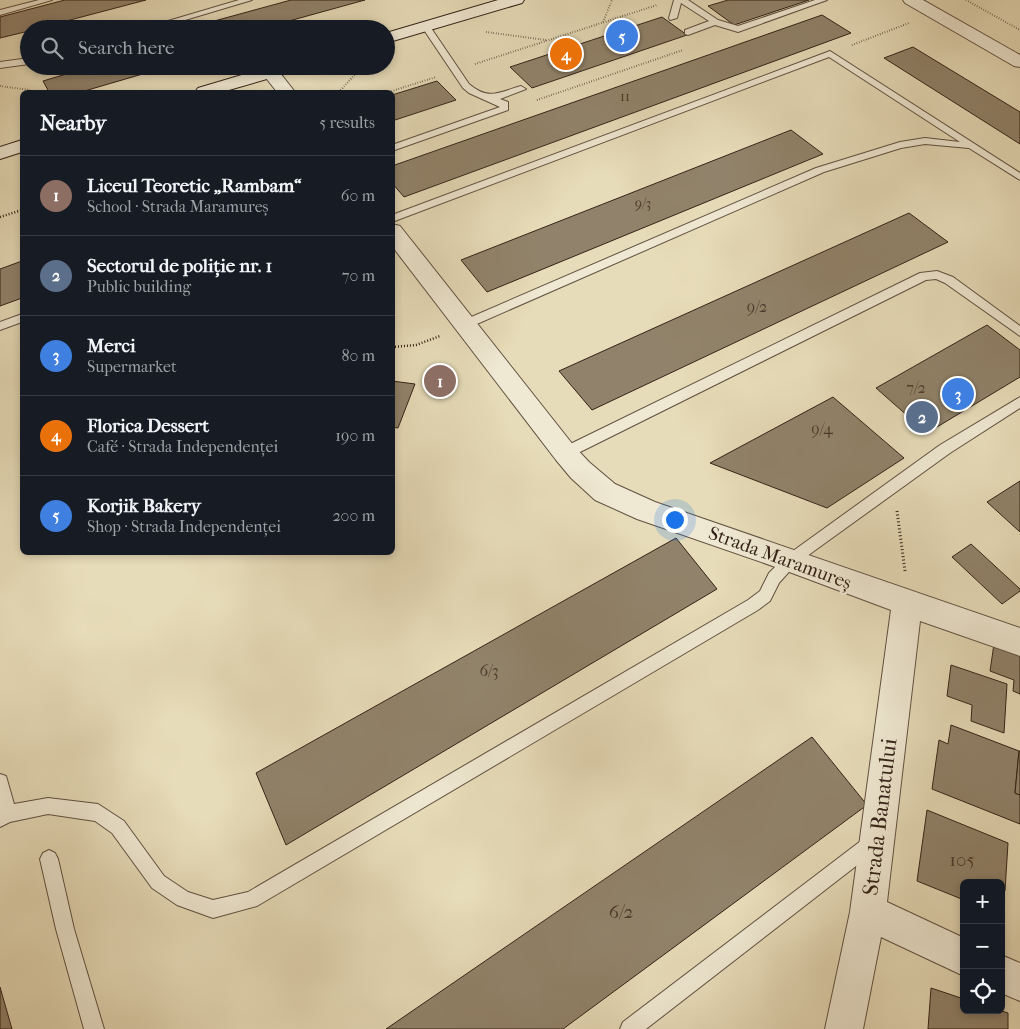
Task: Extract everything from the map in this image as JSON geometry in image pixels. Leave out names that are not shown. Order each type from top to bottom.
[{"type":"street","points":[[395,36],[514,0]]},
{"type":"street","points":[[911,0],[1020,62]]},
{"type":"street","points":[[211,90],[261,75]]},
{"type":"street","points":[[273,75],[284,90]]},
{"type":"street","points":[[0,153],[20,147]]},
{"type":"street","name":"Strada Maramureș","points":[[395,235],[468,326],[565,453],[580,470],[605,492],[648,512],[792,560],[908,604],[1020,642]]},
{"type":"street","name":"Strada Banatului","points":[[844,1029],[868,912],[908,604]]},
{"type":"street","points":[[868,912],[960,955]]},
{"type":"street","points":[[1005,976],[1020,982]]},
{"type":"lane","points":[[0,13],[48,0]]},
{"type":"lane","points":[[176,20],[248,0]]},
{"type":"lane","points":[[674,18],[678,0]]},
{"type":"lane","points":[[683,0],[715,22],[738,28],[823,0]]},
{"type":"lane","points":[[688,32],[715,22]]},
{"type":"lane","points":[[395,147],[505,108],[504,104],[472,91],[466,86],[426,27]]},
{"type":"lane","points":[[395,218],[830,54],[1020,177]]},
{"type":"lane","points":[[0,64],[20,62]]},
{"type":"lane","points":[[491,99],[521,89]]},
{"type":"lane","points":[[468,326],[820,170],[900,145],[925,140],[974,147]]},
{"type":"lane","points":[[565,453],[924,276],[937,276],[949,280],[1020,332]]},
{"type":"lane","points":[[0,326],[20,319]]},
{"type":"lane","points":[[0,782],[4,816],[48,806],[98,813],[118,827],[158,882],[183,899],[213,909],[251,900],[753,604],[765,596],[774,578],[792,560],[945,449],[1020,402]]},
{"type":"lane","points":[[630,1029],[878,838]]},
{"type":"lane","points":[[49,859],[65,929],[94,1029]]},
{"type":"path","points":[[603,22],[612,0]]},
{"type":"path","points":[[966,0],[1020,30]]},
{"type":"path","points":[[395,90],[663,3]]},
{"type":"path","points":[[830,54],[935,13]]},
{"type":"path","points":[[484,32],[548,40]]},
{"type":"path","points":[[505,108],[523,105],[683,50]]},
{"type":"path","points":[[341,90],[354,75]]},
{"type":"path","points":[[0,86],[30,90]]},
{"type":"path","points":[[0,217],[20,211]]},
{"type":"path","points":[[395,346],[416,345],[468,326]]},
{"type":"path","points":[[893,486],[908,604]]},
{"type":"building","points":[[65,0],[146,0],[70,20],[20,20],[20,33],[0,38],[0,17]]},
{"type":"building","points":[[291,0],[365,0],[293,20],[218,20]]},
{"type":"building","points":[[728,0],[809,0],[734,25],[708,6]]},
{"type":"building","points":[[822,15],[851,33],[404,197],[395,186],[395,165]]},
{"type":"building","points":[[662,17],[687,35],[532,88],[510,67]]},
{"type":"building","points":[[913,47],[1020,112],[1020,144],[884,58]]},
{"type":"building","points":[[63,75],[139,75],[88,90],[48,90],[43,81]]},
{"type":"building","points":[[437,81],[456,100],[395,120],[395,94]]},
{"type":"building","points":[[791,130],[823,154],[487,292],[461,260]]},
{"type":"building","points":[[909,213],[948,242],[592,410],[559,371]]},
{"type":"building","points":[[20,262],[20,299],[0,306],[0,269]]},
{"type":"building","points":[[987,325],[1020,350],[1020,377],[927,433],[876,388]]},
{"type":"building","points":[[395,381],[415,384],[398,428],[395,428]]},
{"type":"building","points":[[833,397],[904,458],[827,508],[710,463]]},
{"type":"building","points":[[1020,481],[1020,532],[987,502]]},
{"type":"building","points":[[676,538],[717,589],[286,845],[256,773]]},
{"type":"building","points":[[971,544],[1020,591],[1002,604],[952,557]]},
{"type":"building","points":[[994,644],[1020,654],[1020,694],[1013,691],[1014,680],[990,671]]},
{"type":"building","points":[[951,665],[1007,684],[1004,733],[971,721],[972,705],[947,696]]},
{"type":"building","points":[[951,725],[1019,751],[1015,793],[1020,795],[1020,824],[932,789],[939,740],[948,744]]},
{"type":"building","points":[[812,737],[867,805],[563,1029],[386,1029]]},
{"type":"building","points":[[1020,751],[1020,795],[1015,793]]},
{"type":"building","points":[[927,810],[1008,843],[1005,891],[1005,879],[960,879],[960,898],[917,881]]},
{"type":"building","points":[[0,987],[12,1029],[0,1029]]},
{"type":"building","points":[[931,988],[960,998],[960,1014],[1008,1013],[1008,1029],[928,1029]]},
{"type":"place","name":"Korjik Bakery","points":[[622,36]]},
{"type":"place","name":"Florica Dessert","points":[[566,54]]},
{"type":"place","name":"Liceul Teoretic „Rambam“","points":[[440,381]]},
{"type":"place","name":"Merci","points":[[958,394]]},
{"type":"place","name":"Sectorul de poliție nr. 1","points":[[922,417]]}]
